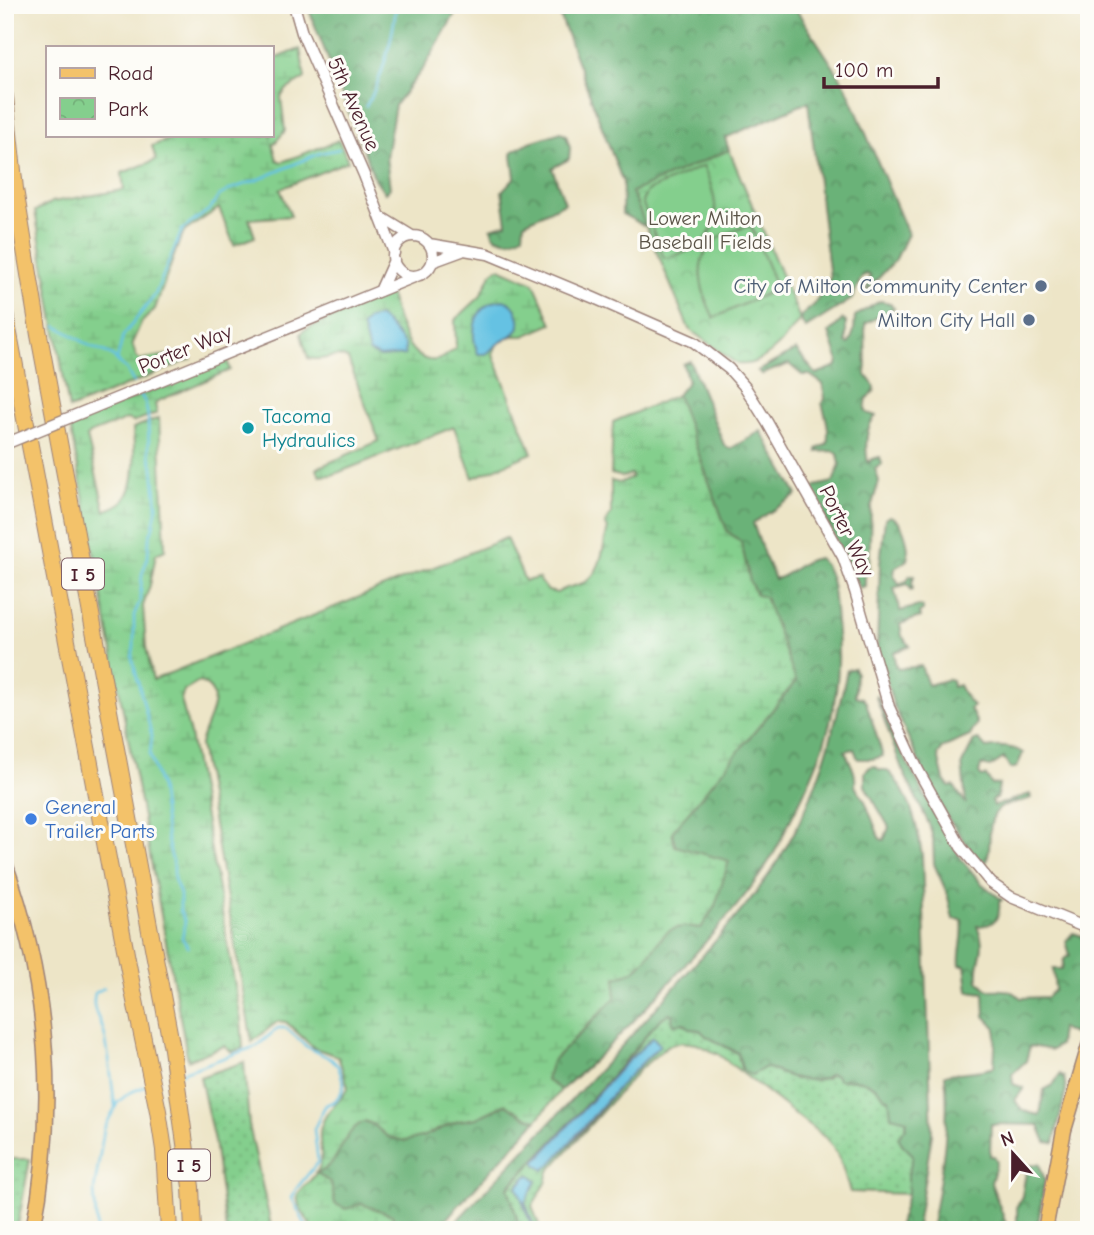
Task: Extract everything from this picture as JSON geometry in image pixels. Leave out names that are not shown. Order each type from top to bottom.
[{"type":"highway","name":"I 5","points":[[5,97],[15,189],[39,335],[181,1100],[193,1230]]},
{"type":"highway","name":"I 5","points":[[5,313],[158,1111],[164,1150],[169,1230]]},
{"type":"main road","points":[[5,863],[29,940],[40,994],[46,1048],[47,1127],[42,1182],[33,1230]]},
{"type":"main road","points":[[1045,1230],[1064,1129],[1089,1046]]},
{"type":"street","name":"5th Avenue","points":[[294,5],[302,33],[381,217],[394,257]]},
{"type":"street","points":[[381,217],[429,244],[432,250],[429,268],[419,275],[406,274],[396,266],[394,257]]},
{"type":"street","points":[[380,292],[400,242],[412,236]]},
{"type":"street","name":"Porter Way","points":[[429,244],[488,254],[675,332],[705,348],[729,369],[744,386],[767,422],[839,548],[855,591],[889,707],[905,745],[961,847],[991,883],[1011,897],[1089,929]]},
{"type":"street","points":[[432,262],[464,251]]},
{"type":"street","name":"Porter Way","points":[[5,444],[419,275]]},
{"type":"green space","points":[[307,5],[460,5],[425,66],[395,105],[386,157],[390,188],[385,193],[374,177]]},
{"type":"green space","points":[[556,5],[793,5],[846,86],[908,234],[896,259],[866,292],[870,276],[866,274],[861,278],[852,299],[806,328],[802,323],[801,316],[814,305],[830,278],[808,102],[725,138],[729,150],[632,192],[647,227],[622,214],[623,183]]},
{"type":"green space","points":[[300,49],[305,78],[286,90],[281,97],[285,131],[273,145],[277,160],[282,162],[339,140],[348,161],[280,189],[291,216],[249,219],[255,237],[234,245],[219,208],[185,231],[155,309],[141,323],[132,343],[139,360],[180,353],[191,359],[69,409],[35,211],[52,202],[124,190],[122,173],[156,160],[152,146],[177,136],[273,136],[273,59]]},
{"type":"green space","points":[[561,132],[566,135],[570,148],[569,159],[552,168],[565,203],[524,223],[523,235],[519,237],[509,240],[494,236],[491,228],[507,223],[502,191],[515,177],[513,151],[530,142]]},
{"type":"green space","name":"Lower Milton Baseball Fields","points":[[729,150],[800,319],[765,357],[747,364],[737,364],[689,329],[632,192]]},
{"type":"green space","points":[[703,166],[714,199],[713,226],[707,237],[697,246],[664,258],[642,202],[647,191]]},
{"type":"green space","points":[[751,226],[774,281],[770,292],[714,318],[702,286],[702,259],[708,248],[718,239],[732,231]]},
{"type":"green space","points":[[497,268],[534,283],[552,324],[524,336],[512,336],[497,344],[493,354],[532,453],[473,478],[454,427],[332,475],[320,476],[317,469],[319,467],[379,441],[348,359],[338,356],[308,358],[301,334],[304,330],[389,293],[410,347],[426,359],[437,360],[456,348],[455,320],[480,297],[491,274]]},
{"type":"green space","points":[[880,301],[889,303],[894,308],[865,324],[866,375],[875,387],[874,392],[867,398],[865,409],[867,413],[876,416],[868,431],[867,457],[868,463],[880,457],[882,464],[875,469],[879,481],[871,508],[869,571],[865,576],[865,586],[859,588],[811,490],[833,482],[840,464],[838,454],[833,451],[817,452],[817,449],[827,444],[828,438],[822,403],[825,399],[823,384],[810,375],[802,375],[789,364],[762,374],[758,371],[796,350],[816,374],[837,366],[838,359],[829,333],[843,319],[846,321],[846,343],[849,344],[854,331],[855,316]]},
{"type":"green space","points":[[227,359],[230,370],[158,401],[155,404],[157,413],[133,422],[128,419],[87,437],[105,511],[122,502],[131,485],[134,466],[133,428],[159,418],[165,550],[156,554],[143,606],[146,647],[153,680],[506,538],[525,581],[538,578],[548,591],[557,593],[583,583],[594,574],[601,559],[608,528],[605,524],[611,514],[611,481],[619,483],[632,478],[631,474],[623,477],[611,474],[613,422],[677,395],[727,531],[741,542],[750,582],[756,595],[765,597],[796,681],[672,832],[675,846],[729,861],[715,906],[701,928],[676,928],[668,932],[636,969],[616,978],[615,998],[552,1061],[546,1080],[561,1090],[537,1120],[506,1104],[476,1118],[458,1121],[406,1141],[388,1137],[366,1121],[351,1131],[332,1163],[317,1173],[331,1183],[335,1204],[346,1209],[362,1204],[392,1215],[393,1218],[384,1230],[313,1230],[299,1206],[297,1195],[320,1165],[320,1132],[323,1121],[348,1087],[338,1056],[314,1048],[286,1022],[278,1021],[252,1042],[200,745],[214,701],[213,693],[199,682],[184,691],[181,699],[218,889],[241,1020],[243,1048],[232,1052],[224,1046],[188,1060],[70,425]]},
{"type":"green space","points":[[690,361],[724,445],[730,449],[761,431],[797,495],[753,523],[775,579],[818,558],[828,570],[834,597],[838,649],[835,698],[815,768],[765,868],[720,925],[640,1014],[561,1090],[546,1080],[552,1061],[593,1021],[616,978],[636,970],[667,931],[684,926],[701,928],[715,906],[675,845],[672,832],[796,681],[750,582],[741,542],[727,531],[677,395],[688,381],[683,364]]},
{"type":"green space","points":[[889,516],[899,522],[908,548],[907,560],[895,568],[894,575],[899,584],[907,581],[910,575],[914,576],[913,589],[911,590],[908,584],[894,588],[900,611],[923,607],[923,611],[919,613],[920,617],[900,624],[902,636],[910,646],[894,652],[895,665],[898,669],[921,666],[928,685],[952,680],[953,687],[959,685],[973,706],[970,709],[977,723],[970,736],[942,748],[938,755],[944,780],[949,787],[954,786],[966,804],[962,764],[974,741],[979,740],[986,748],[1006,747],[1023,753],[1017,767],[1011,769],[1004,758],[990,767],[981,765],[979,774],[986,776],[992,785],[999,784],[997,798],[992,800],[994,806],[1030,794],[1031,798],[1003,806],[995,814],[990,829],[989,853],[983,866],[947,817],[926,777],[893,704],[877,648],[880,563],[885,519]]},
{"type":"green space","points":[[854,668],[855,696],[866,702],[883,756],[858,759],[854,749],[845,751],[854,772],[855,786],[865,801],[880,839],[884,840],[889,827],[865,786],[865,772],[875,766],[880,770],[887,770],[907,798],[915,820],[922,855],[932,1134],[917,1226],[914,1229],[901,1227],[899,1224],[908,1194],[908,1175],[913,1155],[898,1137],[906,1127],[907,1120],[891,1116],[889,1099],[881,1092],[871,1084],[859,1080],[838,1080],[836,1075],[830,1074],[824,1078],[807,1080],[766,1067],[752,1075],[748,1074],[742,1067],[738,1053],[700,1030],[691,1029],[684,1023],[674,1024],[673,1015],[669,1013],[653,1027],[570,1123],[508,1187],[518,1230],[448,1230],[628,1039],[726,929],[775,866],[797,828],[816,784],[847,670]]},
{"type":"green space","points":[[877,695],[898,746],[962,860],[981,883],[1002,900],[999,902],[999,913],[995,920],[987,925],[977,926],[982,942],[978,981],[988,990],[1006,990],[1021,998],[1047,997],[1055,990],[1053,969],[1062,969],[1064,959],[1070,955],[1066,941],[1073,933],[1089,938],[1088,1032],[1072,1034],[1061,1028],[1059,1045],[1052,1050],[1030,1046],[1026,1061],[1012,1074],[1013,1084],[1024,1088],[1015,1100],[1025,1111],[1040,1115],[1044,1090],[1053,1085],[1060,1074],[1064,1077],[1066,1090],[1054,1143],[1046,1142],[1039,1125],[991,1124],[990,1156],[994,1156],[997,1161],[991,1183],[1008,1229],[1011,1230],[931,1230],[946,1134],[945,1075],[994,1067],[996,1028],[985,1016],[984,993],[968,991],[965,965],[960,965],[962,920],[953,919],[947,893],[934,864],[933,839],[929,824],[902,769]]},
{"type":"green space","points":[[669,1013],[691,1029],[700,1030],[738,1054],[741,1069],[766,1067],[790,1075],[794,1079],[815,1080],[826,1078],[830,1074],[836,1075],[839,1080],[851,1079],[870,1084],[893,1103],[907,1120],[902,1144],[914,1155],[908,1175],[908,1194],[850,1192],[839,1156],[827,1139],[718,1054],[697,1044],[682,1042],[667,1046],[639,1070],[549,1171],[546,1183],[532,1206],[541,1230],[535,1230],[525,1202],[537,1181],[531,1175],[518,1185],[533,1230],[518,1230],[508,1188],[570,1123]],"holes":[[[653,1037],[655,1051],[624,1081],[588,1125],[544,1170],[536,1161]]]},
{"type":"green space","points":[[244,1062],[249,1125],[272,1230],[226,1230],[214,1141],[200,1077]]},
{"type":"green space","points":[[506,1104],[537,1120],[436,1230],[384,1230],[393,1219],[335,1204],[331,1183],[316,1173],[331,1163],[350,1131],[365,1121],[388,1137],[406,1141],[458,1121],[476,1118]]},
{"type":"green space","points":[[5,1159],[30,1159],[17,1230],[5,1230]]},
{"type":"green space","points":[[1039,1164],[1045,1180],[1037,1230],[1017,1230],[1017,1206],[1022,1196],[1027,1166]]},
{"type":"water","points":[[503,300],[516,309],[518,329],[486,354],[478,354],[474,336],[476,320],[486,306]]},
{"type":"water","points":[[378,317],[405,345],[405,355],[380,357],[369,352],[362,326],[368,319]]},
{"type":"water","points":[[653,1037],[660,1045],[624,1081],[550,1165],[544,1170],[536,1164],[621,1068]]},
{"type":"water","points":[[531,1175],[537,1181],[525,1202],[535,1230],[517,1187]]},
{"type":"waterway","points":[[366,106],[386,57],[396,5]]},
{"type":"waterway","points":[[117,360],[123,336],[155,295],[182,230],[210,209],[219,196],[231,189],[320,153],[339,149]]},
{"type":"waterway","points":[[57,326],[90,346],[110,354],[126,369],[134,383]]},
{"type":"waterway","points":[[140,394],[148,416],[149,452],[157,506],[149,538],[148,557],[142,574],[140,601],[134,615],[132,658],[152,736],[150,755],[160,786],[174,879],[180,894],[180,911],[185,922],[182,938],[188,947]]},
{"type":"waterway","points":[[104,988],[95,993],[94,1003],[109,1057],[115,1106]]},
{"type":"waterway","points":[[181,1073],[257,1046],[278,1028],[286,1028],[307,1047],[331,1059],[338,1066],[344,1084],[341,1093],[335,1101],[326,1105],[314,1129],[318,1162],[292,1198],[308,1230]]},
{"type":"waterway","points":[[97,1230],[94,1191],[104,1129],[118,1102],[129,1093],[146,1086]]},
{"type":"place","name":"City of Milton Community Center","points":[[1041,286]]},
{"type":"place","name":"Milton City Hall","points":[[1029,320]]},
{"type":"place","name":"Tacoma Hydraulics","points":[[248,428]]},
{"type":"place","name":"General Trailer Parts","points":[[31,819]]}]
